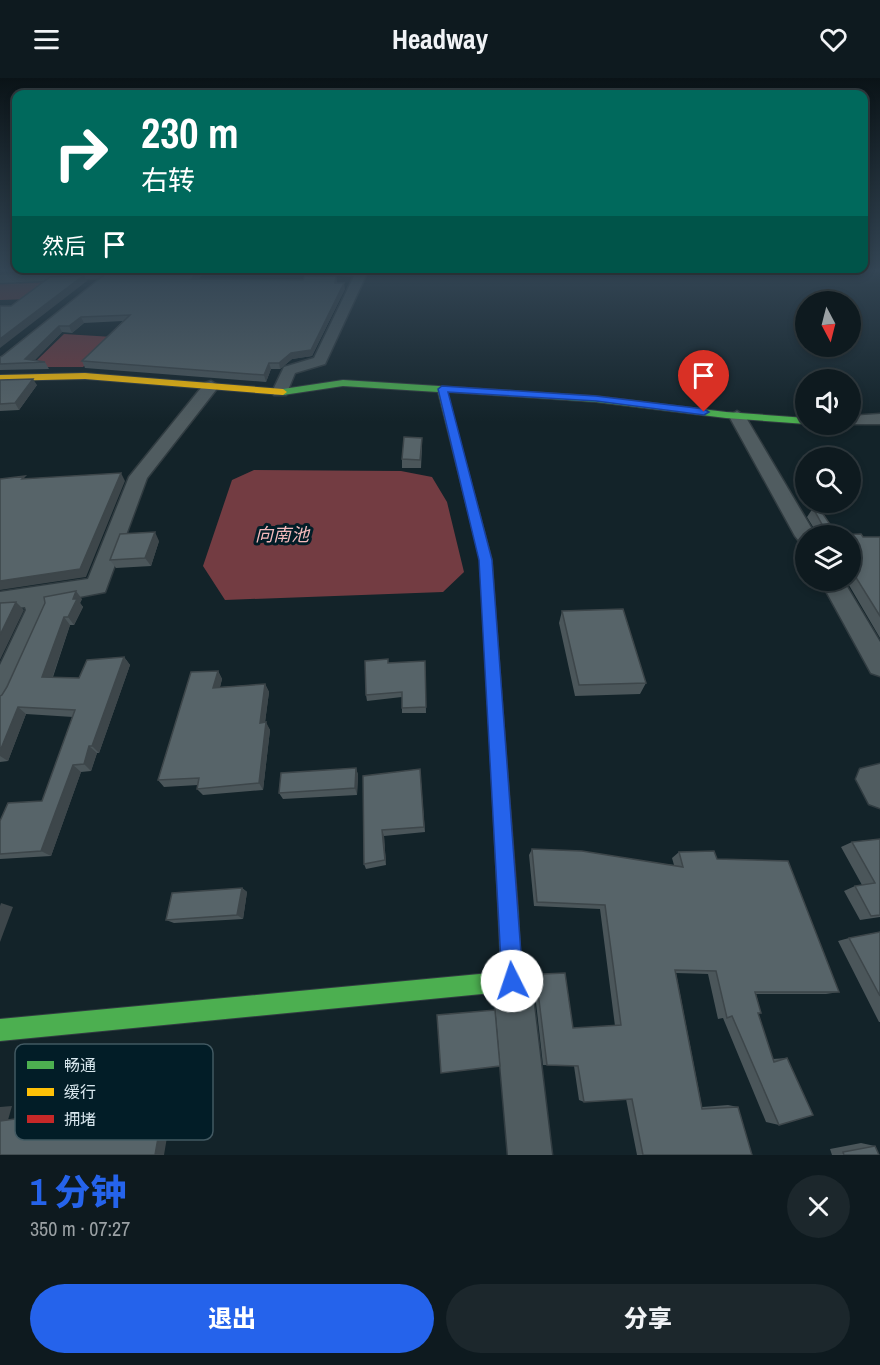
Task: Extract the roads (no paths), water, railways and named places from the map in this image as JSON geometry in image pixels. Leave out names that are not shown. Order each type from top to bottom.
[{"type":"street","points":[[280,392],[289,370],[320,361],[339,321]]},
{"type":"street","points":[[0,378],[85,376],[280,392],[343,383],[596,399],[737,416],[795,420]]},
{"type":"street","points":[[0,601],[97,586],[138,477],[210,386]]},
{"type":"street","points":[[442,389],[486,560],[512,981],[530,1155]]},
{"type":"street","points":[[737,416],[800,525]]},
{"type":"street","points":[[861,420],[880,419]]},
{"type":"street","points":[[837,591],[880,665]]},
{"type":"street","points":[[0,693],[38,610],[35,597]]},
{"type":"street","points":[[880,778],[871,779],[880,793]]},
{"type":"street","points":[[0,1030],[512,981]]},
{"type":"water","points":[[64,334],[113,337],[83,367],[47,367],[35,362]]},
{"type":"water","name":"向南池","points":[[254,470],[401,471],[432,477],[447,502],[464,572],[443,592],[225,600],[203,566],[232,480]]}]
